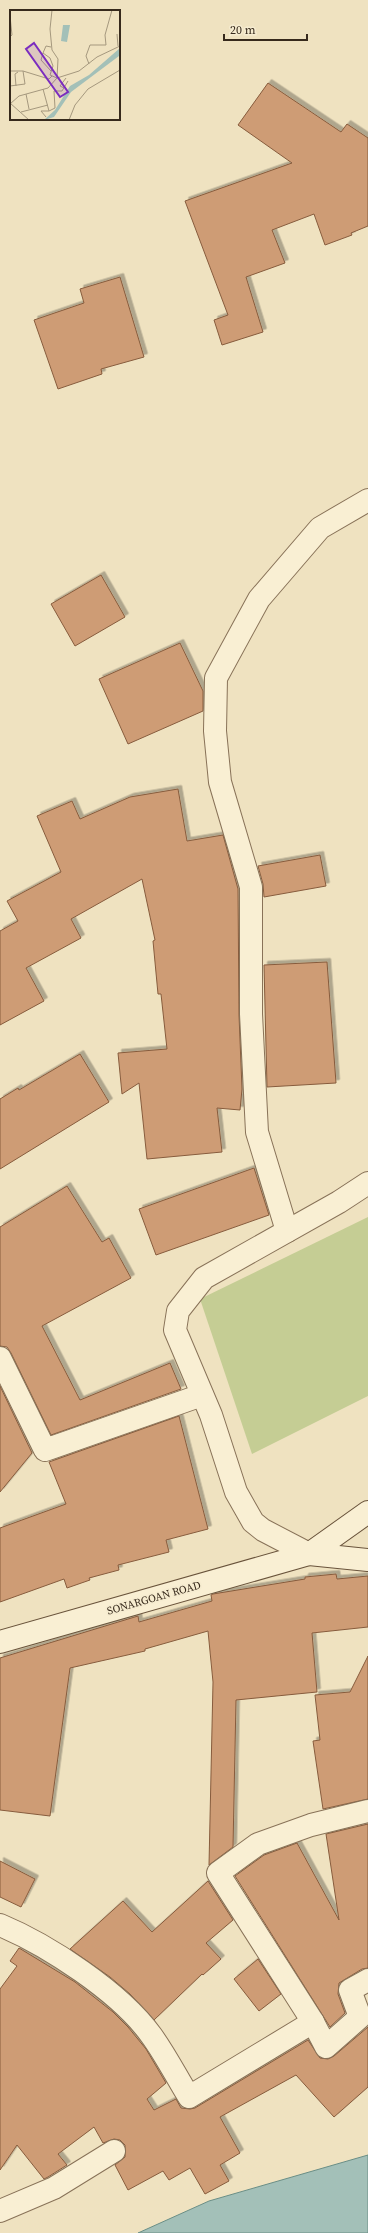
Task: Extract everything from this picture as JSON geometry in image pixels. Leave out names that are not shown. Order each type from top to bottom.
[{"type":"street","points":[[287,1231],[257,1132],[251,1014],[251,887],[220,782],[216,731],[216,678],[259,599],[320,528],[368,500]]},
{"type":"street","points":[[309,1554],[263,1530],[253,1522],[236,1492],[202,1395],[175,1330],[178,1311],[204,1278],[339,1202],[368,1183]]},
{"type":"street","points":[[0,1358],[45,1450],[202,1395]]},
{"type":"street","name":"SONARGOAN ROAD","points":[[0,1642],[309,1554],[368,1512]]},
{"type":"street","name":"SONARGOAN ROAD","points":[[309,1554],[368,1560]]},
{"type":"street","points":[[368,1811],[312,1825],[258,1844],[218,1873],[312,2022],[326,2047],[360,2017],[350,1990],[368,1980]]},
{"type":"street","points":[[0,1924],[28,1937],[91,1979],[120,2002],[150,2034],[189,2097],[312,2022]]},
{"type":"street","points":[[0,2211],[54,2188],[114,2151]]},
{"type":"green space","points":[[368,1217],[368,1396],[252,1454],[200,1299]]},
{"type":"water","points":[[368,2155],[368,2233],[138,2233],[209,2201]]},
{"type":"building","points":[[268,83],[341,132],[347,124],[368,138],[368,226],[351,233],[352,235],[325,245],[314,214],[272,230],[285,263],[246,277],[263,332],[222,345],[214,320],[228,315],[185,201],[292,163],[238,125]]},
{"type":"building","points":[[120,277],[144,357],[101,369],[102,374],[58,389],[34,320],[84,303],[80,289]]},
{"type":"building","points":[[101,575],[125,617],[75,646],[51,604]]},
{"type":"building","points":[[180,643],[203,691],[203,711],[128,744],[99,679]]},
{"type":"building","points":[[178,789],[187,841],[223,835],[238,889],[239,1015],[242,1089],[240,1110],[217,1108],[222,1152],[147,1159],[139,1083],[122,1094],[118,1053],[167,1049],[161,994],[158,994],[153,941],[155,940],[142,879],[71,919],[81,938],[26,968],[44,1001],[0,1025],[0,931],[18,921],[7,901],[61,872],[37,816],[72,801],[80,819],[130,797]]},
{"type":"building","points":[[320,855],[326,886],[264,897],[263,884],[258,866]]},
{"type":"building","points":[[327,962],[336,1083],[267,1087],[264,965]]},
{"type":"building","points":[[80,1054],[109,1102],[0,1169],[0,1099],[18,1088],[19,1090]]},
{"type":"building","points":[[254,1168],[269,1215],[156,1255],[139,1209]]},
{"type":"building","points":[[67,1186],[102,1242],[109,1238],[131,1278],[42,1326],[80,1400],[170,1363],[181,1389],[51,1435],[11,1353],[7,1347],[0,1346],[0,1227]]},
{"type":"building","points":[[0,1386],[32,1453],[0,1492]]},
{"type":"building","points":[[179,1416],[208,1529],[166,1540],[169,1552],[118,1565],[119,1570],[89,1578],[90,1580],[67,1588],[64,1579],[0,1602],[0,1528],[66,1504],[49,1462]]},
{"type":"building","points":[[336,1574],[337,1579],[368,1576],[368,1627],[312,1633],[317,1692],[236,1700],[233,1847],[209,1865],[213,1682],[208,1631],[145,1649],[145,1651],[70,1668],[50,1816],[0,1810],[0,1658],[138,1616],[139,1622],[212,1601],[211,1595],[213,1594],[305,1579],[305,1577]]},
{"type":"building","points":[[368,1656],[368,1799],[323,1809],[313,1741],[320,1740],[315,1695],[350,1692]]},
{"type":"building","points":[[368,1824],[368,1968],[362,1969],[339,1983],[338,1994],[345,2013],[330,2027],[235,1876],[264,1855],[297,1843],[339,1920],[326,1834]]},
{"type":"building","points":[[0,1861],[35,1879],[21,1907],[0,1897]]},
{"type":"building","points":[[208,1881],[233,1920],[206,1943],[221,1959],[203,1975],[202,1974],[154,2020],[130,1994],[110,1977],[70,1949],[123,1901],[152,1932]]},
{"type":"building","points":[[19,1948],[75,1982],[113,2012],[128,2027],[146,2049],[166,2083],[147,2099],[154,2110],[176,2099],[181,2108],[195,2108],[308,2040],[320,2058],[328,2059],[334,2056],[368,2027],[368,2087],[334,2117],[296,2075],[220,2117],[240,2153],[220,2165],[229,2181],[205,2194],[190,2168],[169,2180],[163,2171],[128,2190],[115,2165],[125,2157],[125,2145],[120,2140],[114,2139],[103,2143],[94,2127],[58,2154],[67,2165],[44,2179],[17,2145],[0,2170],[0,1989],[17,1966],[10,1961]]},
{"type":"building","points":[[258,1959],[281,1994],[259,2011],[234,1979]]}]
